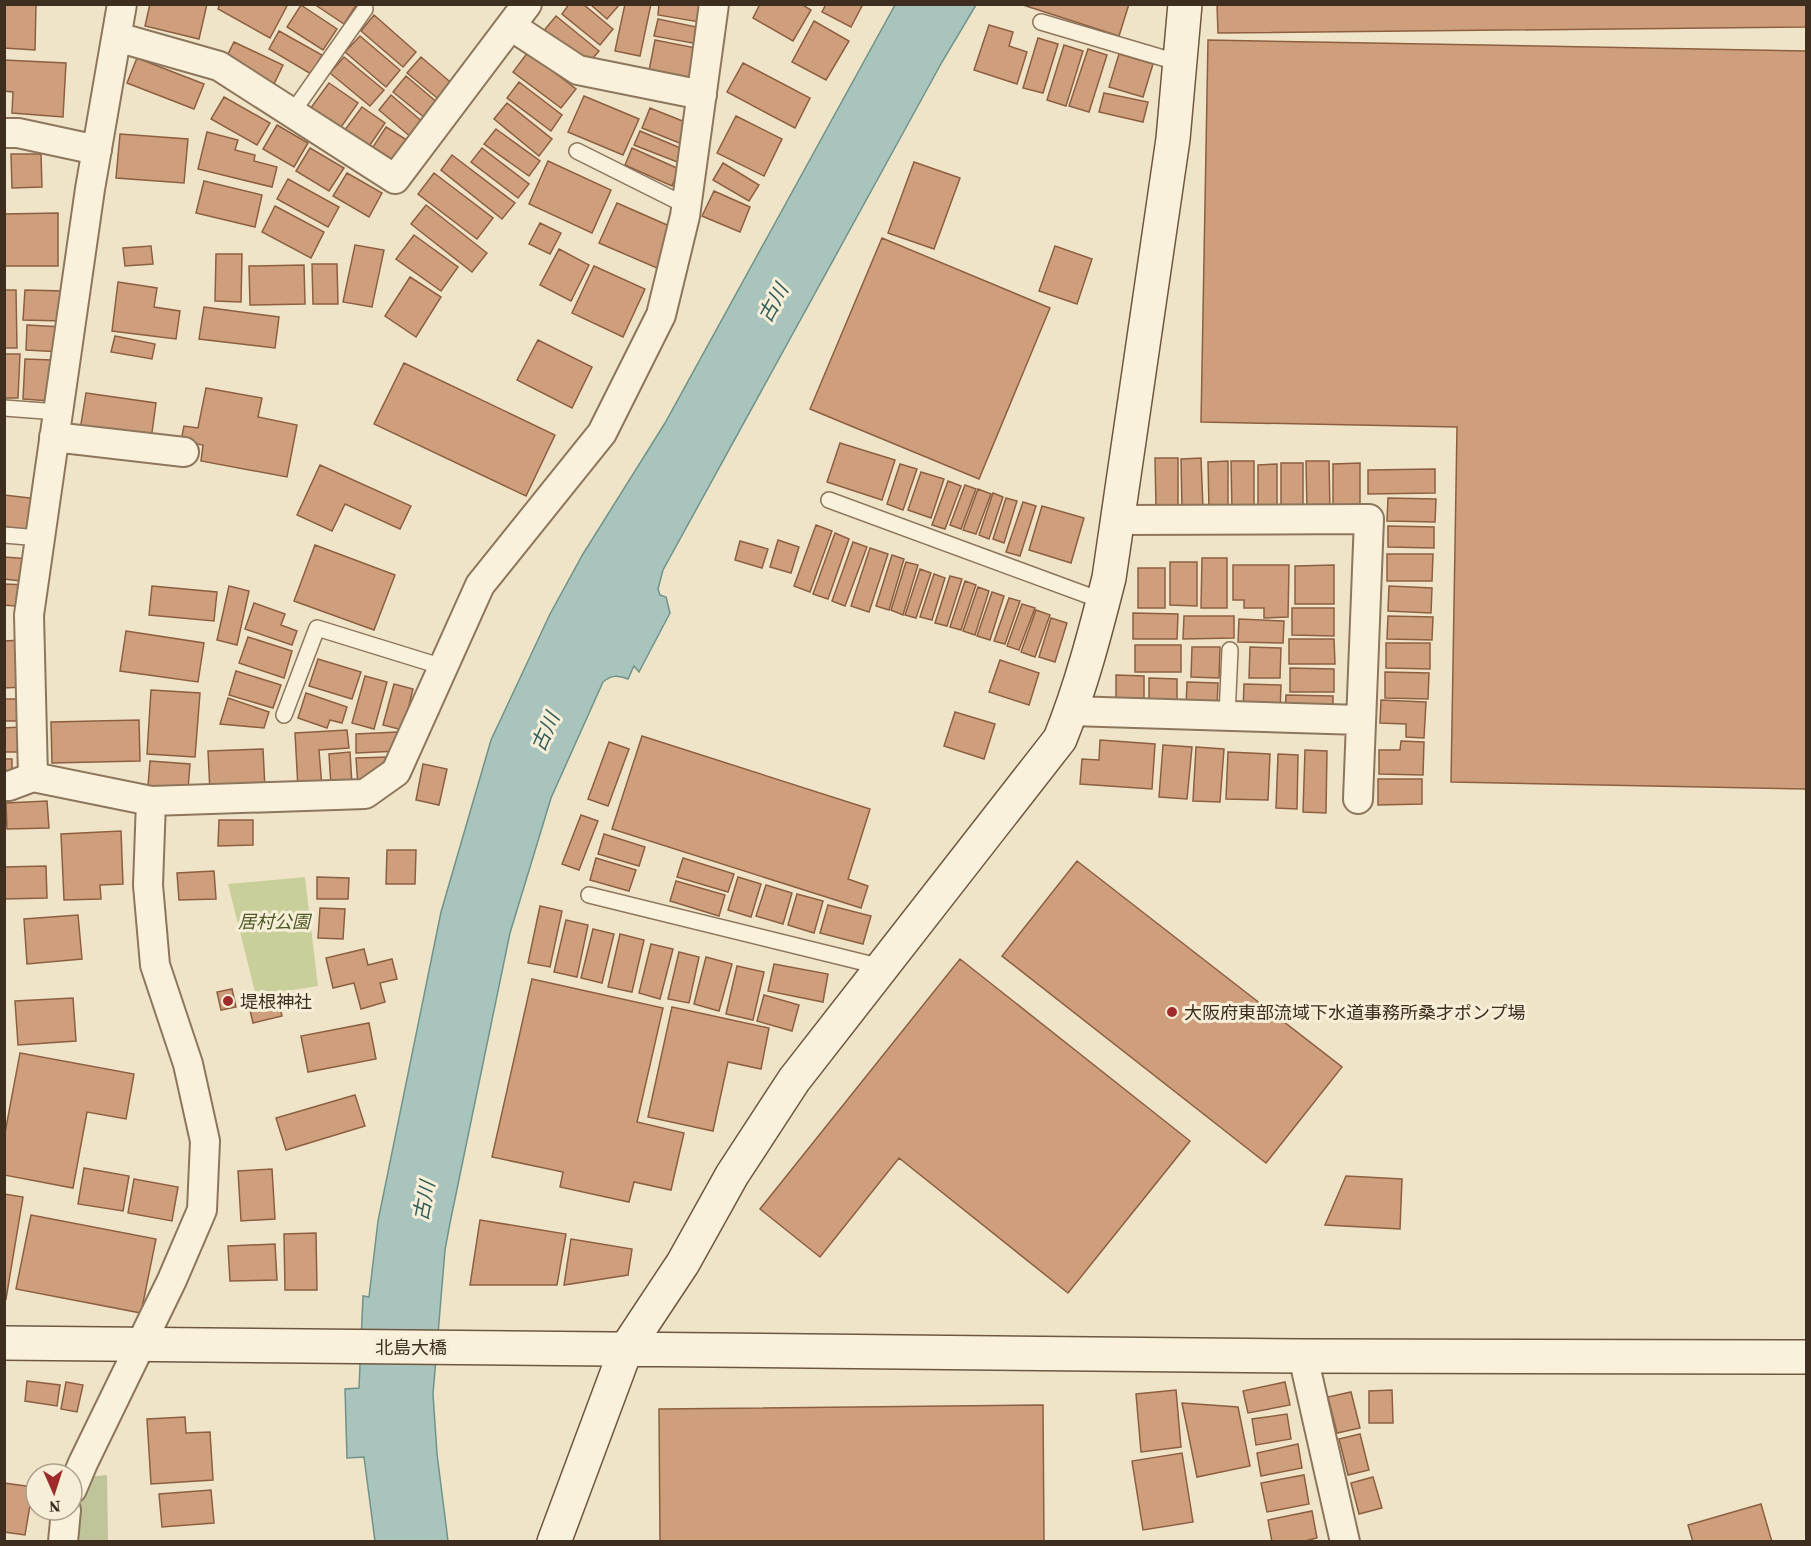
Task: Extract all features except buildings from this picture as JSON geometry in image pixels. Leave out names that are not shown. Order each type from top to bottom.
[{"type":"street","points":[[33,777],[17,614],[40,538],[97,150],[122,4]]},
{"type":"street","points":[[4,786],[33,777],[151,801],[365,794],[396,771],[480,585],[602,433],[662,315],[687,206],[714,4]]},
{"type":"street","points":[[554,1542],[626,1348],[683,1263],[732,1175],[794,1080],[1060,739],[1094,637],[1109,578],[1173,139],[1185,4]]},
{"type":"street","points":[[117,37],[219,66],[395,179],[519,15],[578,70],[702,95]]},
{"type":"street","points":[[4,133],[18,133],[97,150]]},
{"type":"street","points":[[56,425],[184,452]]},
{"type":"street","points":[[1118,520],[1369,519],[1358,799]]},
{"type":"street","points":[[1071,711],[1361,720]]},
{"type":"street","points":[[83,1462],[172,1280],[202,1210],[205,1141],[188,1064],[155,965],[148,885],[151,801]]},
{"type":"street","name":"北島大橋","points":[[4,1343],[1304,1356],[1806,1357]]},
{"type":"street","points":[[1304,1356],[1345,1542]]},
{"type":"street","points":[[63,1542],[65,1522]]},
{"type":"lane","points":[[292,113],[365,9]]},
{"type":"lane","points":[[1041,22],[1180,63]]},
{"type":"lane","points":[[577,151],[687,206]]},
{"type":"lane","points":[[4,408],[56,425]]},
{"type":"lane","points":[[829,500],[1103,601]]},
{"type":"lane","points":[[4,535],[40,538]]},
{"type":"lane","points":[[284,715],[317,628],[443,667]]},
{"type":"lane","points":[[1227,716],[1230,650]]},
{"type":"lane","points":[[589,895],[882,967]]},
{"type":"green space","name":"居村公園","points":[[305,877],[318,986],[256,996],[228,884]]},
{"type":"green space","points":[[107,1475],[108,1541],[74,1541],[75,1522],[84,1522],[84,1489],[87,1477]]},
{"type":"water","name":"古川","points":[[895,5],[976,5],[942,62],[663,570],[658,589],[660,595],[666,597],[670,613],[639,672],[634,666],[628,679],[615,676],[603,682],[551,798],[510,933],[445,1250],[433,1394],[437,1454],[448,1541],[375,1541],[364,1457],[347,1458],[345,1389],[359,1388],[363,1296],[369,1297],[378,1221],[441,912],[491,740],[550,614],[583,554],[665,423]]},
{"type":"place","name":"堤根神社","points":[[228,1001]]},
{"type":"place","name":"大阪府東部流域下水道事務所桑才ポンプ場","points":[[1172,1012]]}]
